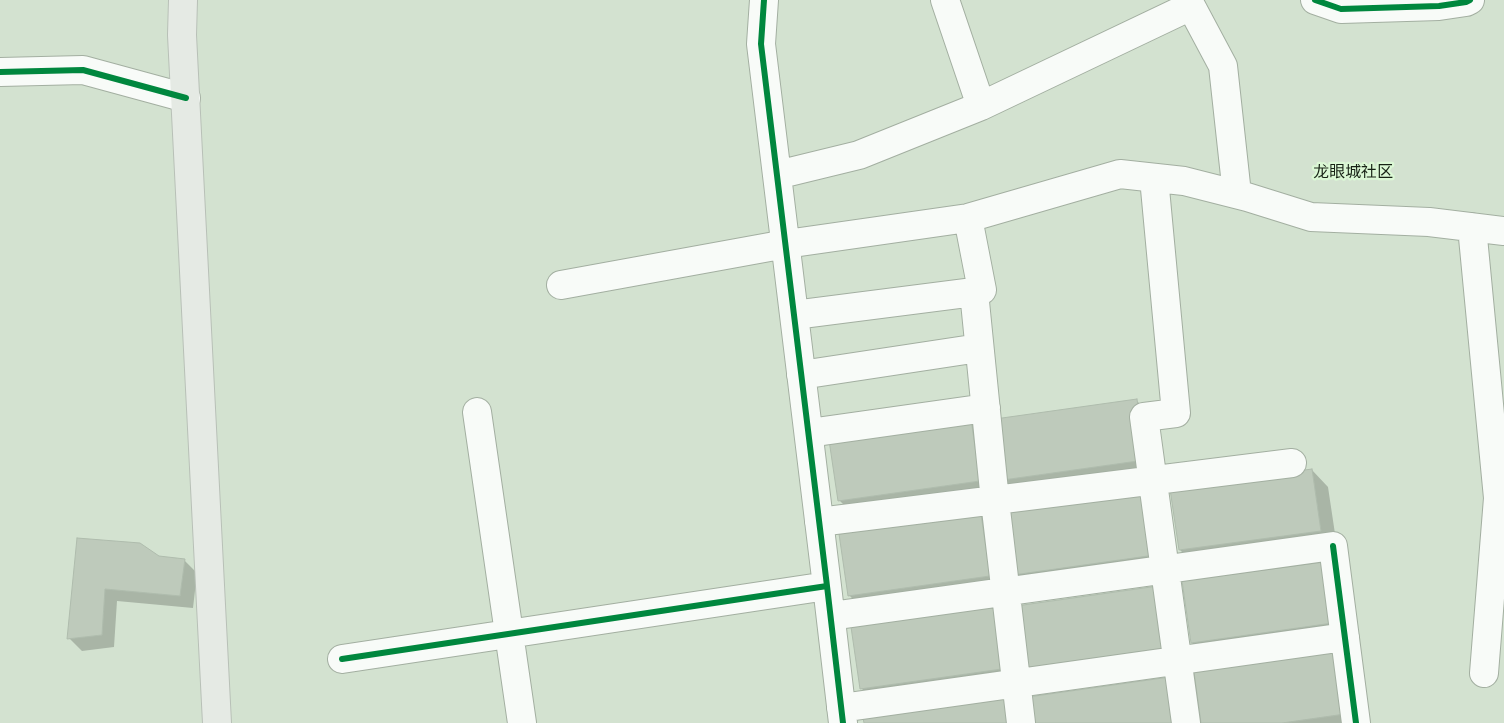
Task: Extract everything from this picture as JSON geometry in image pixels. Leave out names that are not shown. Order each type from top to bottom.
[{"type":"main road","points":[[183,0],[182,35],[217,723]]},
{"type":"street","points":[[764,0],[762,44],[842,715],[1016,683],[1344,637]]},
{"type":"street","points":[[945,0],[981,106]]},
{"type":"street","points":[[1315,0],[1341,9],[1439,6],[1470,0]]},
{"type":"street","points":[[777,175],[859,155],[981,106],[1196,3],[1223,66],[1237,194]]},
{"type":"street","points":[[0,72],[83,70],[186,98]]},
{"type":"street","points":[[561,285],[786,244],[968,218],[1120,174],[1184,181],[1237,194],[1311,217],[1429,222],[1504,231]]},
{"type":"street","points":[[1154,178],[1176,413],[1144,417],[1186,723]]},
{"type":"street","points":[[794,315],[982,290],[968,218]]},
{"type":"street","points":[[1472,227],[1498,498],[1484,673]]},
{"type":"street","points":[[974,292],[995,500],[1021,723]]},
{"type":"street","points":[[801,375],[979,348]]},
{"type":"street","points":[[809,432],[986,408]]},
{"type":"street","points":[[477,412],[522,723]]},
{"type":"street","points":[[819,522],[1292,463]]},
{"type":"street","points":[[831,616],[1333,546],[1356,723]]},
{"type":"street","points":[[342,659],[828,586]]},
{"type":"building","points":[[1137,399],[1145,460],[1003,480],[995,419]]},
{"type":"building","points":[[971,419],[980,481],[838,501],[829,440]]},
{"type":"building","points":[[1312,469],[1321,531],[1179,550],[1170,489]]},
{"type":"building","points":[[1146,493],[1155,555],[1013,575],[1004,513]]},
{"type":"building","points":[[981,514],[990,576],[848,596],[839,534]]},
{"type":"building","points":[[77,538],[140,543],[159,556],[185,559],[180,596],[105,589],[102,635],[67,639]]},
{"type":"building","points":[[1324,562],[1333,623],[1191,643],[1182,581]]},
{"type":"building","points":[[1158,586],[1167,648],[1025,668],[1016,606]]},
{"type":"building","points":[[993,607],[1002,669],[860,689],[851,627]]},
{"type":"building","points":[[1336,652],[1345,714],[1282,723],[1201,723],[1194,672]]},
{"type":"building","points":[[1170,677],[1176,723],[1032,723],[1028,697]]},
{"type":"building","points":[[1005,698],[1008,723],[864,723],[863,718]]},
{"type":"cycle path","points":[[764,0],[761,44],[843,723]]},
{"type":"cycle path","points":[[1315,0],[1341,9],[1439,6],[1470,0]]},
{"type":"cycle path","points":[[0,72],[83,70],[186,98]]},
{"type":"cycle path","points":[[1333,546],[1356,723]]},
{"type":"cycle path","points":[[342,659],[827,586]]},
{"type":"district","name":"龙眼城社区","points":[[1353,173]]}]
